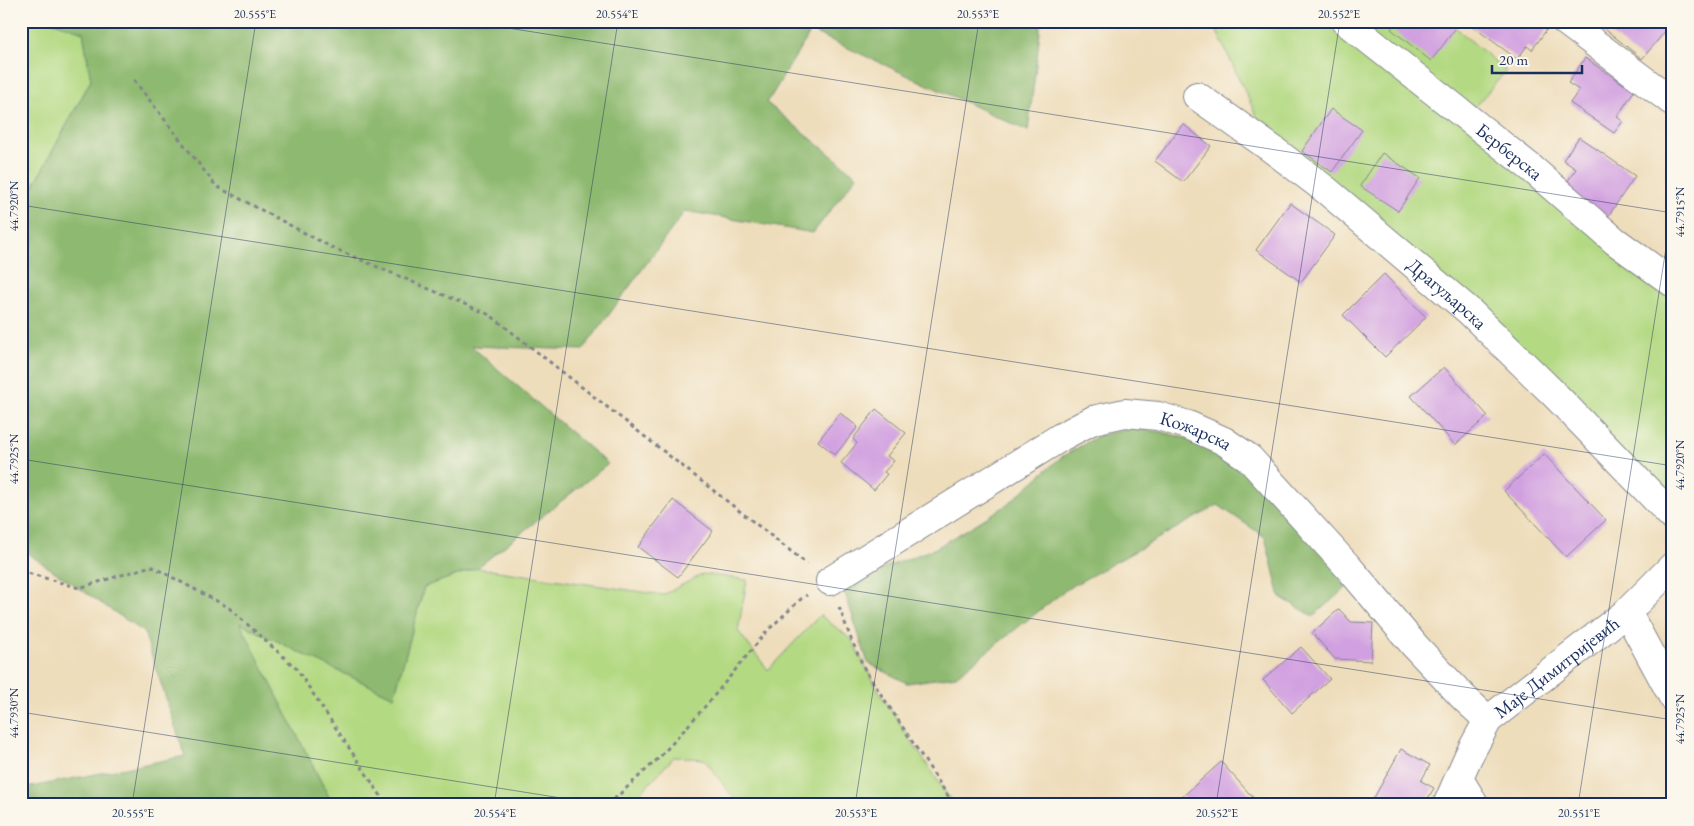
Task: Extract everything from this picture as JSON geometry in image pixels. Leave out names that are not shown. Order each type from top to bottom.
[{"type":"street","name":"Берберска","points":[[1345,21],[1531,168],[1615,241],[1673,283]]},
{"type":"street","points":[[1565,21],[1673,102]]},
{"type":"street","name":"Драгуљарска","points":[[1197,96],[1326,190],[1469,311],[1557,397],[1673,517]]},
{"type":"street","name":"Кожарска","points":[[830,581],[1061,437],[1093,420],[1125,413],[1158,416],[1188,425],[1224,441],[1249,458],[1349,568],[1415,646],[1488,720]]},
{"type":"street","name":"Маје Димитријевић","points":[[1447,805],[1468,757],[1488,720],[1627,612],[1673,566]]},
{"type":"street","points":[[1627,612],[1673,696]]},
{"type":"street","points":[[1458,779],[1475,805]]},
{"type":"path","points":[[134,80],[216,186],[331,247],[490,315],[830,581],[851,639],[865,670],[954,805]]},
{"type":"path","points":[[21,571],[79,588],[151,566],[228,607],[296,668],[388,805]]},
{"type":"path","points":[[608,805],[660,756],[709,702],[768,630],[800,599],[830,581]]},
{"type":"green space","points":[[21,21],[51,21],[83,31],[91,80],[21,209]]},
{"type":"green space","points":[[51,21],[1040,21],[1040,32],[1028,131],[811,31],[767,103],[857,176],[813,233],[685,211],[583,350],[471,346],[608,464],[477,568],[424,587],[394,697],[240,623],[333,805],[21,805],[21,789],[185,756],[144,632],[21,549],[21,209],[91,80],[83,32]]},
{"type":"green space","points":[[1212,21],[1448,21],[1506,71],[1467,116],[1673,283],[1673,517],[1469,311],[1272,149]]},
{"type":"green space","points":[[1130,428],[1162,432],[1193,440],[1229,456],[1354,581],[1313,616],[1280,597],[1265,537],[1218,505],[1067,589],[956,676],[907,683],[868,663],[842,584],[936,548],[1007,505],[1060,458],[1098,436]]},
{"type":"green space","points":[[477,568],[663,595],[703,574],[747,580],[738,631],[768,670],[820,615],[851,639],[881,695],[954,805],[739,805],[704,759],[674,757],[629,805],[333,805],[239,622],[394,697],[424,587]]},
{"type":"building","points":[[1397,21],[1453,21],[1458,25],[1431,61],[1391,29]]},
{"type":"building","points":[[1476,21],[1552,22],[1532,50],[1527,46],[1517,59],[1472,26]]},
{"type":"building","points":[[1595,21],[1673,21],[1673,22],[1642,59]]},
{"type":"building","points":[[1585,58],[1634,91],[1617,117],[1623,121],[1614,133],[1570,103],[1579,90],[1568,83]]},
{"type":"building","points":[[1331,109],[1362,130],[1332,172],[1302,151]]},
{"type":"building","points":[[1183,124],[1211,146],[1183,182],[1155,161]]},
{"type":"building","points":[[1579,137],[1635,176],[1607,218],[1563,188],[1576,169],[1563,160]]},
{"type":"building","points":[[1382,153],[1420,178],[1398,211],[1360,186]]},
{"type":"building","points":[[1290,203],[1335,235],[1301,282],[1256,250]]},
{"type":"building","points":[[1384,274],[1426,317],[1385,357],[1343,315]]},
{"type":"building","points":[[1444,367],[1488,416],[1455,445],[1411,396]]},
{"type":"building","points":[[876,409],[906,433],[887,456],[894,461],[884,472],[887,474],[874,490],[841,463],[857,443],[853,439]]},
{"type":"building","points":[[840,413],[858,427],[835,455],[818,441]]},
{"type":"building","points":[[1544,454],[1606,520],[1566,557],[1504,491]]},
{"type":"building","points":[[673,500],[713,531],[678,577],[638,547]]},
{"type":"building","points":[[1339,609],[1351,622],[1373,623],[1371,661],[1335,659],[1312,633]]},
{"type":"building","points":[[1301,647],[1330,679],[1292,713],[1263,680]]},
{"type":"building","points":[[1401,749],[1430,765],[1421,781],[1434,788],[1424,805],[1370,805]]},
{"type":"building","points":[[1221,762],[1257,802],[1254,805],[1189,805],[1182,797]]}]
